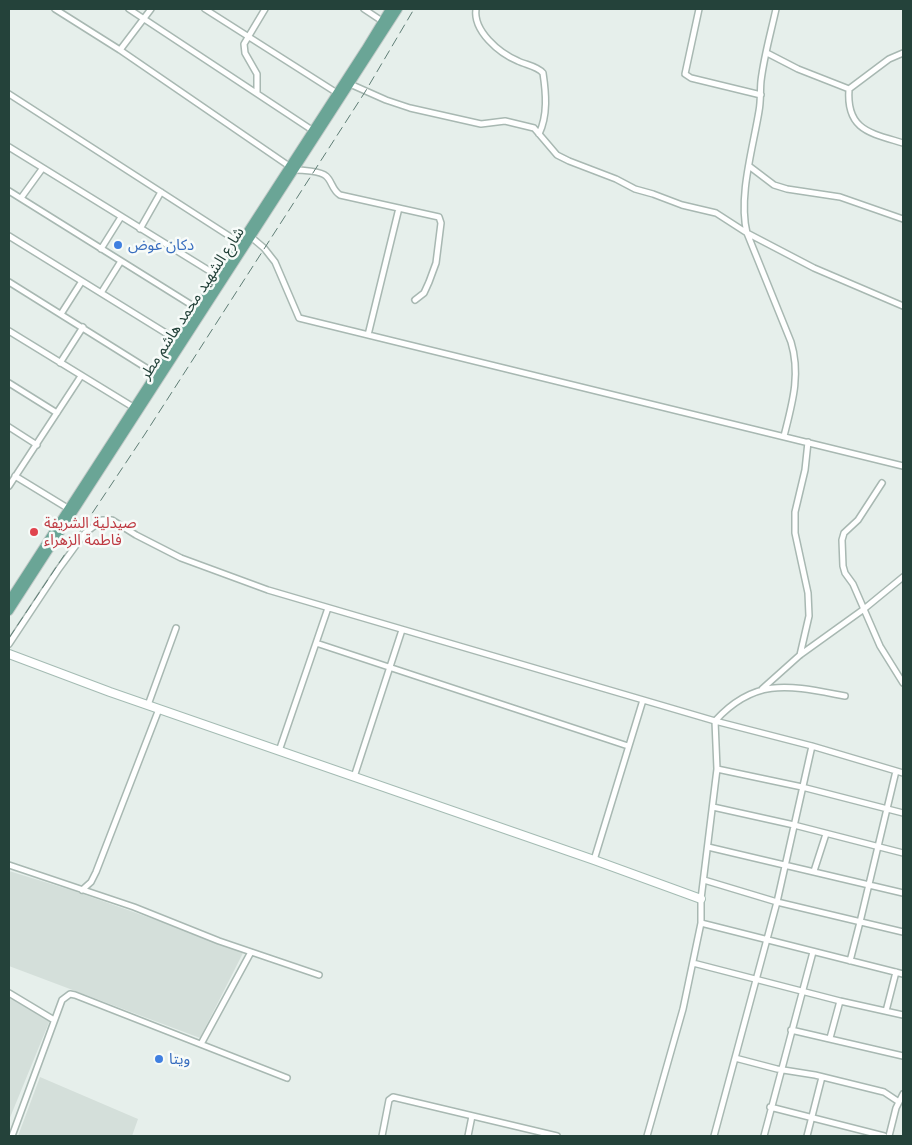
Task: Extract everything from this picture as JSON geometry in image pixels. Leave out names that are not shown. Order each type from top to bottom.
[{"type":"main road","name":"شارع الشهيد محمد هاشم مطر","points":[[9,601],[177,340],[251,237],[312,130],[390,9]]},
{"type":"main road","name":"شارع الشهيد محمد هاشم مطر","points":[[9,611],[221,278],[240,243],[350,84],[398,9]]},
{"type":"street","points":[[55,9],[120,50],[292,168],[320,173],[326,176],[335,191],[340,195],[438,217],[441,223],[436,263],[424,292],[415,300]]},
{"type":"street","points":[[128,9],[312,130]]},
{"type":"street","points":[[120,50],[151,9]]},
{"type":"street","points":[[205,9],[337,93]]},
{"type":"street","points":[[257,94],[257,74],[244,49],[244,44],[247,36],[265,9]]},
{"type":"street","points":[[364,9],[382,21]]},
{"type":"street","points":[[476,9],[476,21],[493,44],[518,62],[540,69],[543,73],[546,107],[545,123],[539,134]]},
{"type":"street","points":[[699,9],[685,74],[691,78],[760,95]]},
{"type":"street","points":[[776,9],[760,95],[744,210],[747,233],[795,356],[796,385],[784,436]]},
{"type":"street","points":[[767,53],[798,69],[849,89]]},
{"type":"street","points":[[903,53],[889,59],[849,89],[848,104],[858,124],[877,135],[903,143]]},
{"type":"street","points":[[350,84],[410,108],[481,124],[504,121],[534,128],[557,155],[569,161],[616,179],[635,190],[653,194],[682,206],[716,213],[747,233],[814,268],[903,306]]},
{"type":"street","points":[[10,96],[240,243]]},
{"type":"street","points":[[9,147],[221,278]]},
{"type":"street","points":[[749,166],[774,185],[787,189],[840,197],[903,219]]},
{"type":"street","points":[[21,198],[42,169]]},
{"type":"street","points":[[9,191],[198,309]]},
{"type":"street","points":[[140,229],[162,192]]},
{"type":"street","points":[[368,335],[399,208]]},
{"type":"street","points":[[101,249],[121,217]]},
{"type":"street","points":[[9,236],[177,340]]},
{"type":"street","points":[[251,237],[264,248],[275,262],[298,318],[903,466]]},
{"type":"street","points":[[101,292],[121,261]]},
{"type":"street","points":[[61,314],[82,281]]},
{"type":"street","points":[[9,282],[156,374]]},
{"type":"street","points":[[60,363],[83,327]]},
{"type":"street","points":[[9,331],[133,407]]},
{"type":"street","points":[[9,486],[81,376]]},
{"type":"street","points":[[9,383],[57,413]]},
{"type":"street","points":[[9,427],[37,445]]},
{"type":"street","points":[[800,655],[808,616],[808,593],[795,533],[795,512],[808,442]]},
{"type":"street","points":[[16,476],[69,509]]},
{"type":"street","points":[[882,483],[858,520],[846,531],[842,538],[844,568],[854,584],[880,646],[903,683]]},
{"type":"street","points":[[9,644],[85,533],[102,520],[112,520],[173,554],[268,590],[715,722],[812,746],[903,773]]},
{"type":"street","points":[[647,1136],[683,1009],[700,924],[701,899],[717,768],[715,722],[726,709],[739,700],[762,689],[800,655],[864,609],[903,577]]},
{"type":"street","points":[[279,751],[328,608]]},
{"type":"street","points":[[148,705],[176,628]]},
{"type":"street","points":[[354,777],[402,630]]},
{"type":"street","points":[[316,643],[628,746]]},
{"type":"street","points":[[9,654],[159,709],[701,899]]},
{"type":"street","points":[[762,689],[793,688],[844,696]]},
{"type":"street","points":[[594,860],[642,700]]},
{"type":"street","points":[[82,890],[96,872],[159,709]]},
{"type":"street","points":[[714,1136],[777,902],[812,746]]},
{"type":"street","points":[[717,768],[802,787],[903,813]]},
{"type":"street","points":[[850,961],[896,771]]},
{"type":"street","points":[[713,807],[794,825],[903,853]]},
{"type":"street","points":[[814,871],[826,834]]},
{"type":"street","points":[[708,847],[903,893]]},
{"type":"street","points":[[9,865],[134,907],[251,952],[319,975]]},
{"type":"street","points":[[704,880],[777,902],[903,932]]},
{"type":"street","points":[[700,924],[903,974]]},
{"type":"street","points":[[202,1044],[251,952]]},
{"type":"street","points":[[764,1136],[813,952]]},
{"type":"street","points":[[693,964],[903,1015]]},
{"type":"street","points":[[886,1011],[896,972]]},
{"type":"street","points":[[9,993],[54,1020]]},
{"type":"street","points":[[12,1136],[63,998],[72,994],[287,1078]]},
{"type":"street","points":[[830,1038],[840,1001]]},
{"type":"street","points":[[791,1030],[903,1056]]},
{"type":"street","points":[[734,1058],[884,1092],[899,1102]]},
{"type":"street","points":[[808,1136],[822,1077]]},
{"type":"street","points":[[889,1136],[903,1094]]},
{"type":"street","points":[[383,1136],[389,1100],[393,1097],[557,1136]]},
{"type":"street","points":[[770,1108],[884,1136]]},
{"type":"street","points":[[468,1136],[472,1116]]},
{"type":"shaded area","points":[[9,871],[74,891],[244,951],[200,1038],[9,966]]},
{"type":"shaded area","points":[[9,997],[50,1020],[9,1120]]},
{"type":"shaded area","points":[[40,1077],[138,1119],[132,1136],[18,1136]]},
{"type":"railway","points":[[9,638],[145,434],[365,92],[414,9]]},
{"type":"place","name":"دكان عوض","points":[[118,245]]},
{"type":"place","name":"صيدلية الشريفة فاطمة الزهراء","points":[[34,532]]},
{"type":"place","name":"ويتا","points":[[159,1059]]}]
